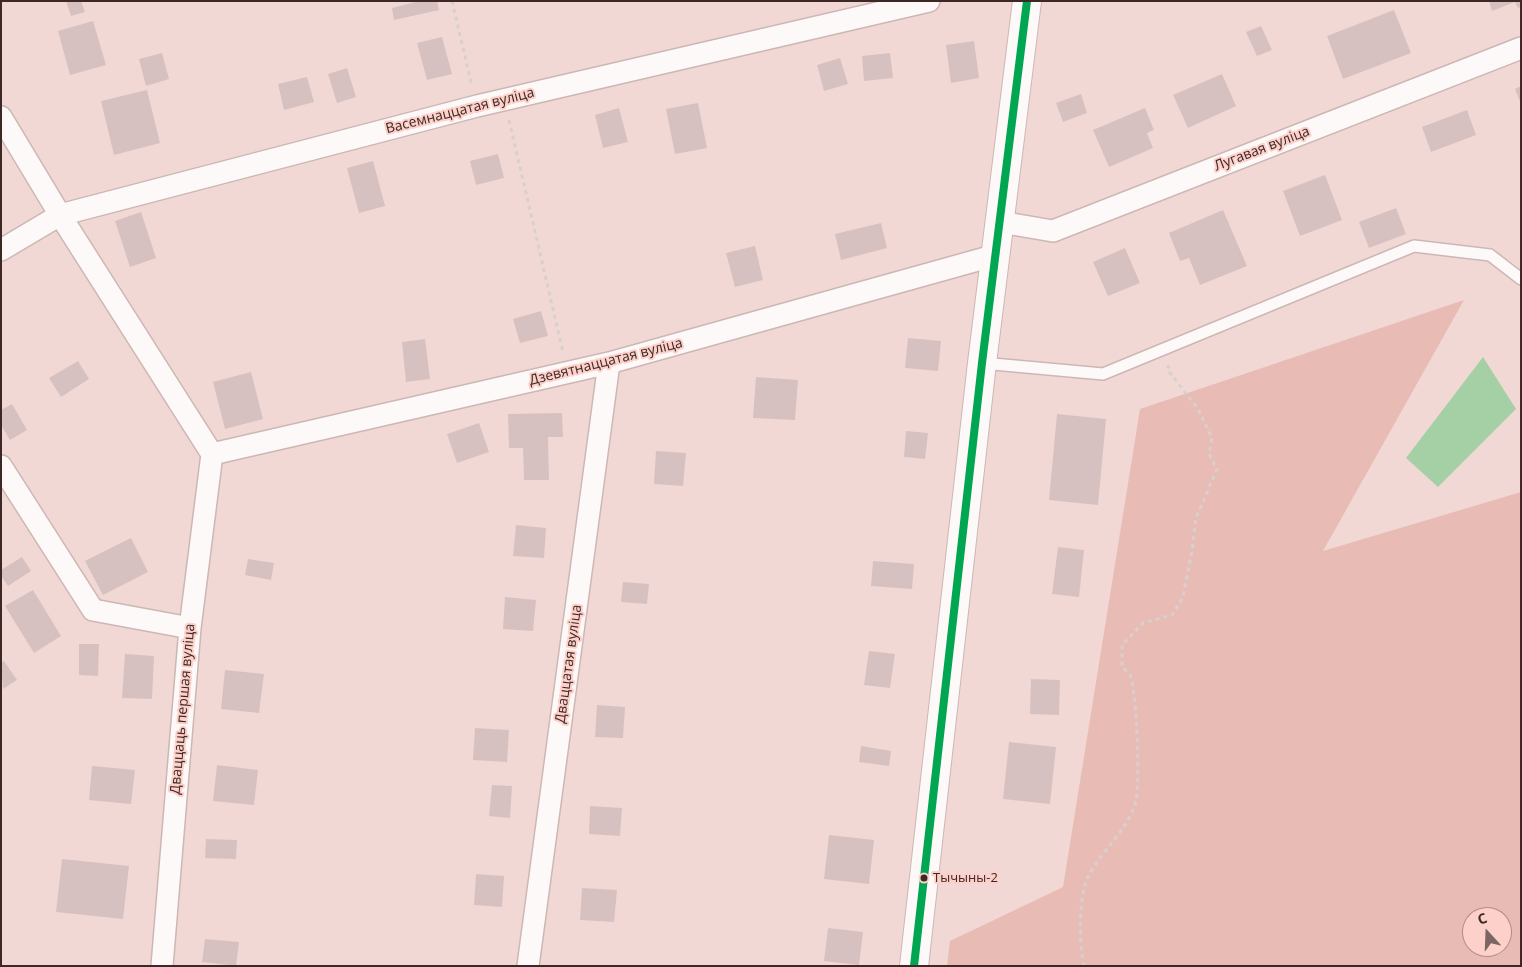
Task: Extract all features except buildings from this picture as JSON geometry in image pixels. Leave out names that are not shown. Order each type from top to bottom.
[{"type":"main road","points":[[914,966],[982,363],[1027,1]]},
{"type":"street","name":"Васемнаццатая вуліца","points":[[1,250],[60,215],[477,106],[929,1]]},
{"type":"street","name":"Лугавая вуліца","points":[[1000,222],[1053,231],[1521,48]]},
{"type":"street","points":[[1,117],[60,215],[212,454]]},
{"type":"street","name":"Дзевятнаццатая вуліца","points":[[212,454],[610,363],[996,255]]},
{"type":"street","name":"Дваццатая вуліца","points":[[528,966],[610,363]]},
{"type":"street","name":"Дваццаць першая вуліца","points":[[162,966],[190,628],[212,454]]},
{"type":"street","points":[[1,466],[93,610],[190,628]]},
{"type":"lane","points":[[982,363],[1103,374],[1414,246],[1490,255],[1521,279]]},
{"type":"path","points":[[452,1],[477,106]]},
{"type":"path","points":[[504,100],[568,372]]},
{"type":"path","points":[[1084,966],[1081,952],[1083,900],[1088,876],[1123,830],[1136,800],[1136,711],[1130,675],[1122,667],[1122,645],[1143,623],[1172,615],[1183,597],[1192,552],[1196,518],[1217,469],[1209,454],[1212,438],[1198,409],[1167,369],[1192,337]]},
{"type":"shaded area","points":[[1464,300],[1323,551],[1521,492],[1521,966],[947,966],[950,941],[1063,887],[1140,409]]},
{"type":"shaded area","points":[[1483,357],[1516,409],[1438,487],[1406,458]]},
{"type":"transit line","points":[[914,966],[982,363],[1027,1]]},
{"type":"place","name":"Тычыны-2","points":[[924,878]]}]
